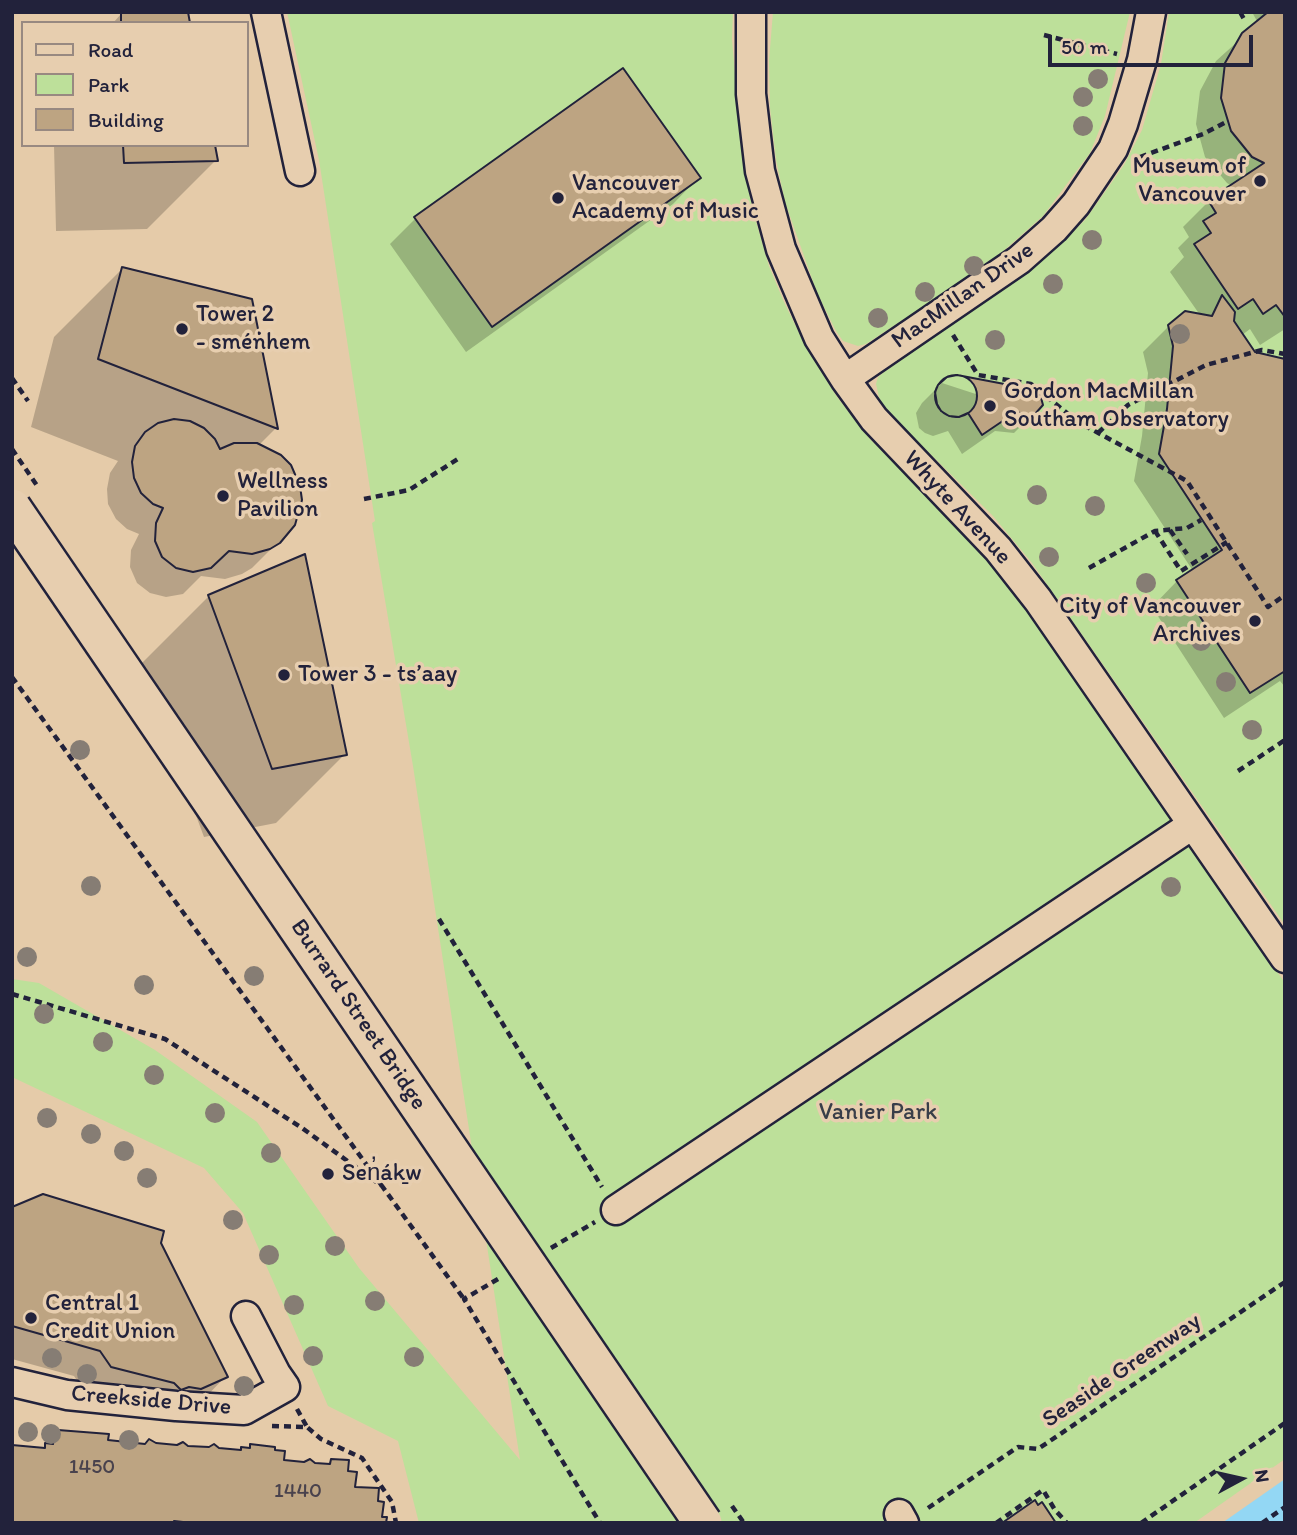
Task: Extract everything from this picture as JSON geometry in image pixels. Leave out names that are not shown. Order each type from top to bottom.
[{"type":"main road","name":"Burrard Street Bridge","points":[[12,508],[703,1523]]},
{"type":"street","points":[[266,12],[300,171]]},
{"type":"street","name":"Whyte Avenue","points":[[751,12],[749,52],[753,121],[760,171],[768,206],[796,285],[819,338],[874,419],[998,549],[1038,600],[1285,958]]},
{"type":"street","name":"MacMillan Drive","points":[[845,379],[997,277],[1037,245],[1076,204],[1113,149],[1123,124],[1142,60],[1151,12]]},
{"type":"street","points":[[616,1210],[1192,825]]},
{"type":"street","name":"Creekside Drive","points":[[12,1382],[67,1395],[244,1410],[285,1387],[275,1374],[246,1317]]},
{"type":"path","points":[[1240,12],[1244,19]]},
{"type":"path","points":[[1044,35],[1121,55]]},
{"type":"path","points":[[1136,159],[1203,134],[1228,121]]},
{"type":"path","points":[[941,313],[978,374],[1031,384],[1078,422],[1187,481],[1268,607],[1285,595]]},
{"type":"path","points":[[1098,433],[1128,405],[1206,365],[1262,350],[1285,354]]},
{"type":"path","points":[[12,378],[28,401]]},
{"type":"path","points":[[365,499],[409,491],[461,457]]},
{"type":"path","points":[[1089,568],[1155,531],[1186,528],[1201,520]]},
{"type":"path","points":[[1170,529],[1186,554]]},
{"type":"path","points":[[1155,531],[1181,571],[1227,542]]},
{"type":"path","points":[[12,677],[464,1299]]},
{"type":"path","points":[[1238,771],[1285,740]]},
{"type":"path","points":[[12,994],[165,1039],[302,1128],[382,1186]]},
{"type":"path","name":"Seaside Greenway","points":[[907,1517],[1018,1447],[1038,1449],[1285,1282]]},
{"type":"path","points":[[1141,1523],[1285,1423]]},
{"type":"path","points":[[321,1440],[362,1458],[392,1502],[396,1523]]},
{"type":"path","points":[[996,1523],[1043,1490],[1067,1523]]},
{"type":"path","points":[[1266,1522],[1285,1507]]},
{"type":"green space","name":"Vanier Park","points":[[287,12],[733,12],[732,39],[742,157],[753,211],[769,266],[806,347],[837,397],[870,439],[1008,581],[1285,983],[1285,1463],[1198,1523],[419,1523],[398,1441],[328,1406],[243,1213],[204,1168],[12,1077],[12,979],[39,983],[155,1050],[257,1122],[359,1268],[520,1460],[413,766],[372,523],[375,521],[319,160]]},
{"type":"green space","points":[[773,12],[1130,12],[1105,116],[1090,153],[1043,216],[991,262],[866,344],[858,346],[843,341],[836,331],[817,293],[785,202],[776,160],[770,108],[769,61]]},
{"type":"green space","points":[[1169,12],[1285,12],[1285,925],[1032,563],[993,516],[891,415],[880,401],[876,384],[878,377],[884,372],[1048,256],[1085,220],[1124,165],[1142,130],[1161,64]]},
{"type":"water","points":[[1285,1463],[1285,1523],[1198,1523]]},
{"type":"pier","points":[[1285,1459],[1285,1479],[1222,1523],[1194,1523]]},
{"type":"building","points":[[121,12],[188,12],[190,21],[121,21]]},
{"type":"building","name":"Museum of Vancouver","points":[[1268,12],[1285,12],[1285,317],[1276,305],[1263,314],[1253,299],[1238,309],[1194,244],[1211,233],[1203,221],[1216,213],[1208,200],[1264,163],[1252,157],[1231,131],[1221,98],[1225,63],[1242,33]]},
{"type":"building","name":"Vancouver Academy of Music","points":[[623,68],[701,178],[492,327],[414,217]]},
{"type":"building","points":[[123,147],[215,147],[218,161],[124,163]]},
{"type":"building","name":"Tower 2 - sméṅhem","points":[[122,267],[252,299],[278,429],[98,359]]},
{"type":"building","points":[[1222,295],[1235,312],[1234,321],[1255,352],[1285,359],[1285,671],[1250,693],[1176,580],[1222,550],[1159,454],[1167,409],[1173,346],[1168,325],[1185,311],[1212,316]]},
{"type":"building","points":[[956,375],[971,381],[977,396],[971,411],[956,417],[941,411],[935,396],[941,381]]},
{"type":"building","name":"Gordon MacMillan Southam Observatory","points":[[957,375],[1036,390],[1043,405],[1035,414],[1016,412],[982,435],[968,413],[959,417],[949,416],[941,411],[937,404],[935,392],[938,385],[947,377]]},
{"type":"building","name":"Wellness Pavilion","points":[[174,419],[190,421],[204,428],[220,449],[234,443],[257,443],[281,455],[291,465],[300,486],[302,500],[295,525],[280,543],[252,554],[229,551],[211,568],[193,572],[176,568],[162,557],[155,541],[156,523],[163,508],[153,504],[141,493],[134,478],[132,462],[135,446],[145,432],[158,423]]},
{"type":"building","name":"Tower 3 - ts’aay","points":[[305,554],[347,755],[272,769],[208,595]]},
{"type":"building","points":[[43,1194],[164,1231],[161,1243],[228,1377],[201,1389],[189,1387],[181,1390],[174,1383],[111,1367],[100,1351],[12,1326],[12,1207]]},
{"type":"building","points":[[58,1430],[109,1434],[108,1440],[145,1444],[149,1439],[156,1443],[177,1445],[183,1442],[188,1446],[209,1447],[214,1444],[219,1448],[241,1450],[241,1447],[250,1448],[250,1444],[275,1447],[275,1450],[285,1451],[284,1460],[304,1462],[310,1459],[315,1463],[330,1464],[331,1459],[349,1460],[348,1471],[357,1472],[355,1487],[379,1488],[378,1501],[384,1502],[382,1517],[387,1517],[386,1523],[12,1523],[12,1445],[45,1448],[45,1443],[53,1444],[54,1437],[58,1437]]},
{"type":"building","points":[[1035,1500],[1038,1505],[1042,1502],[1056,1523],[1002,1523]]},
{"type":"place","name":"Museum of Vancouver","points":[[1260,181]]},
{"type":"place","name":"Vancouver Academy of Music","points":[[558,198]]},
{"type":"place","name":"Tower 2 - sméṅhem","points":[[182,329]]},
{"type":"place","name":"Gordon MacMillan Southam Observatory","points":[[990,406]]},
{"type":"place","name":"Wellness Pavilion","points":[[223,496]]},
{"type":"place","name":"City of Vancouver Archives","points":[[1255,621]]},
{"type":"place","name":"Tower 3 - ts’aay","points":[[284,675]]},
{"type":"place","name":"Sen̓áḵw","points":[[328,1174]]},
{"type":"place","name":"Central 1 Credit Union","points":[[31,1318]]}]
